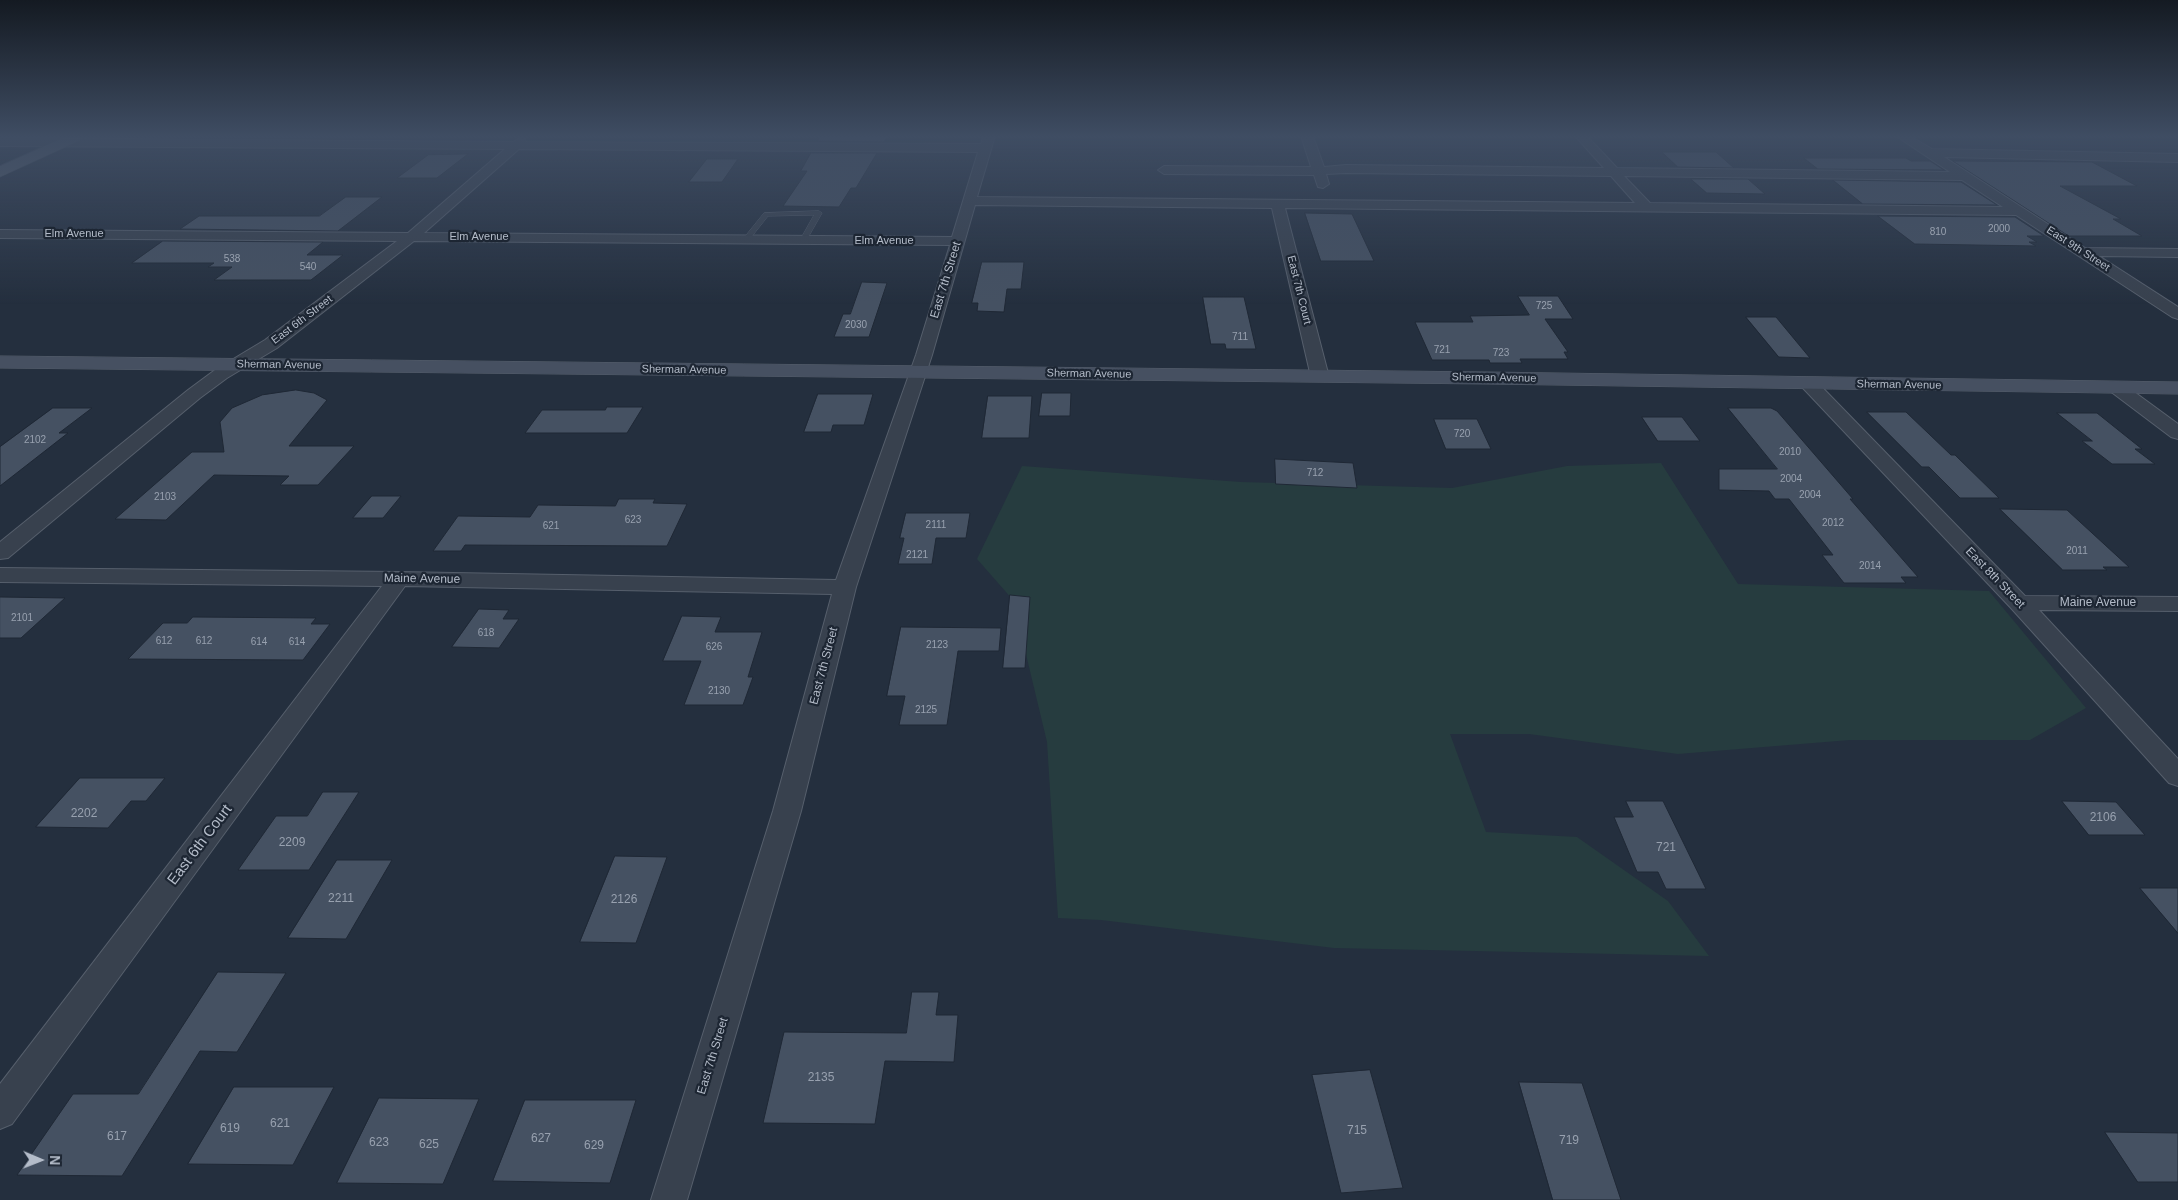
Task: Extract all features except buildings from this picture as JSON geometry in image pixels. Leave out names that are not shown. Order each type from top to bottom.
[{"type":"street","name":"East 6th Street","points":[[0,553],[194,394],[271,344],[411,237],[462,192]]},
{"type":"street","name":"East 7th Street","points":[[669,1200],[787,811],[845,587],[918,372],[973,192]]},
{"type":"street","points":[[1325,192],[1328,203]]},
{"type":"street","points":[[1632,192],[1646,207]]},
{"type":"street","name":"East 9th Street","points":[[1990,192],[2178,314]]},
{"type":"street","points":[[970,201],[2019,211]]},
{"type":"street","name":"East 7th Court","points":[[1277,203],[1320,377]]},
{"type":"street","name":"Elm Avenue","points":[[0,234],[958,241]]},
{"type":"street","points":[[2082,252],[2178,253]]},
{"type":"street","name":"Sherman Avenue","points":[[0,362],[2178,388]]},
{"type":"street","name":"East 8th Street","points":[[1808,383],[2019,602],[2178,776]]},
{"type":"street","points":[[2116,387],[2178,433]]},
{"type":"street","name":"Maine Avenue","points":[[0,575],[400,579],[845,587]]},
{"type":"street","name":"East 6th Court","points":[[0,1112],[400,579]]},
{"type":"street","name":"Maine Avenue","points":[[2019,602],[2178,604]]},
{"type":"lane","points":[[747,239],[766,214],[819,213],[804,240]]},
{"type":"green space","points":[[1661,463],[1738,584],[1989,591],[2086,708],[2030,740],[1850,740],[1678,754],[1529,734],[1450,734],[1486,832],[1577,837],[1668,901],[1709,956],[1334,948],[1101,920],[1058,918],[1047,742],[1013,600],[977,559],[1022,466],[1241,482],[1452,488],[1567,466]]}]
